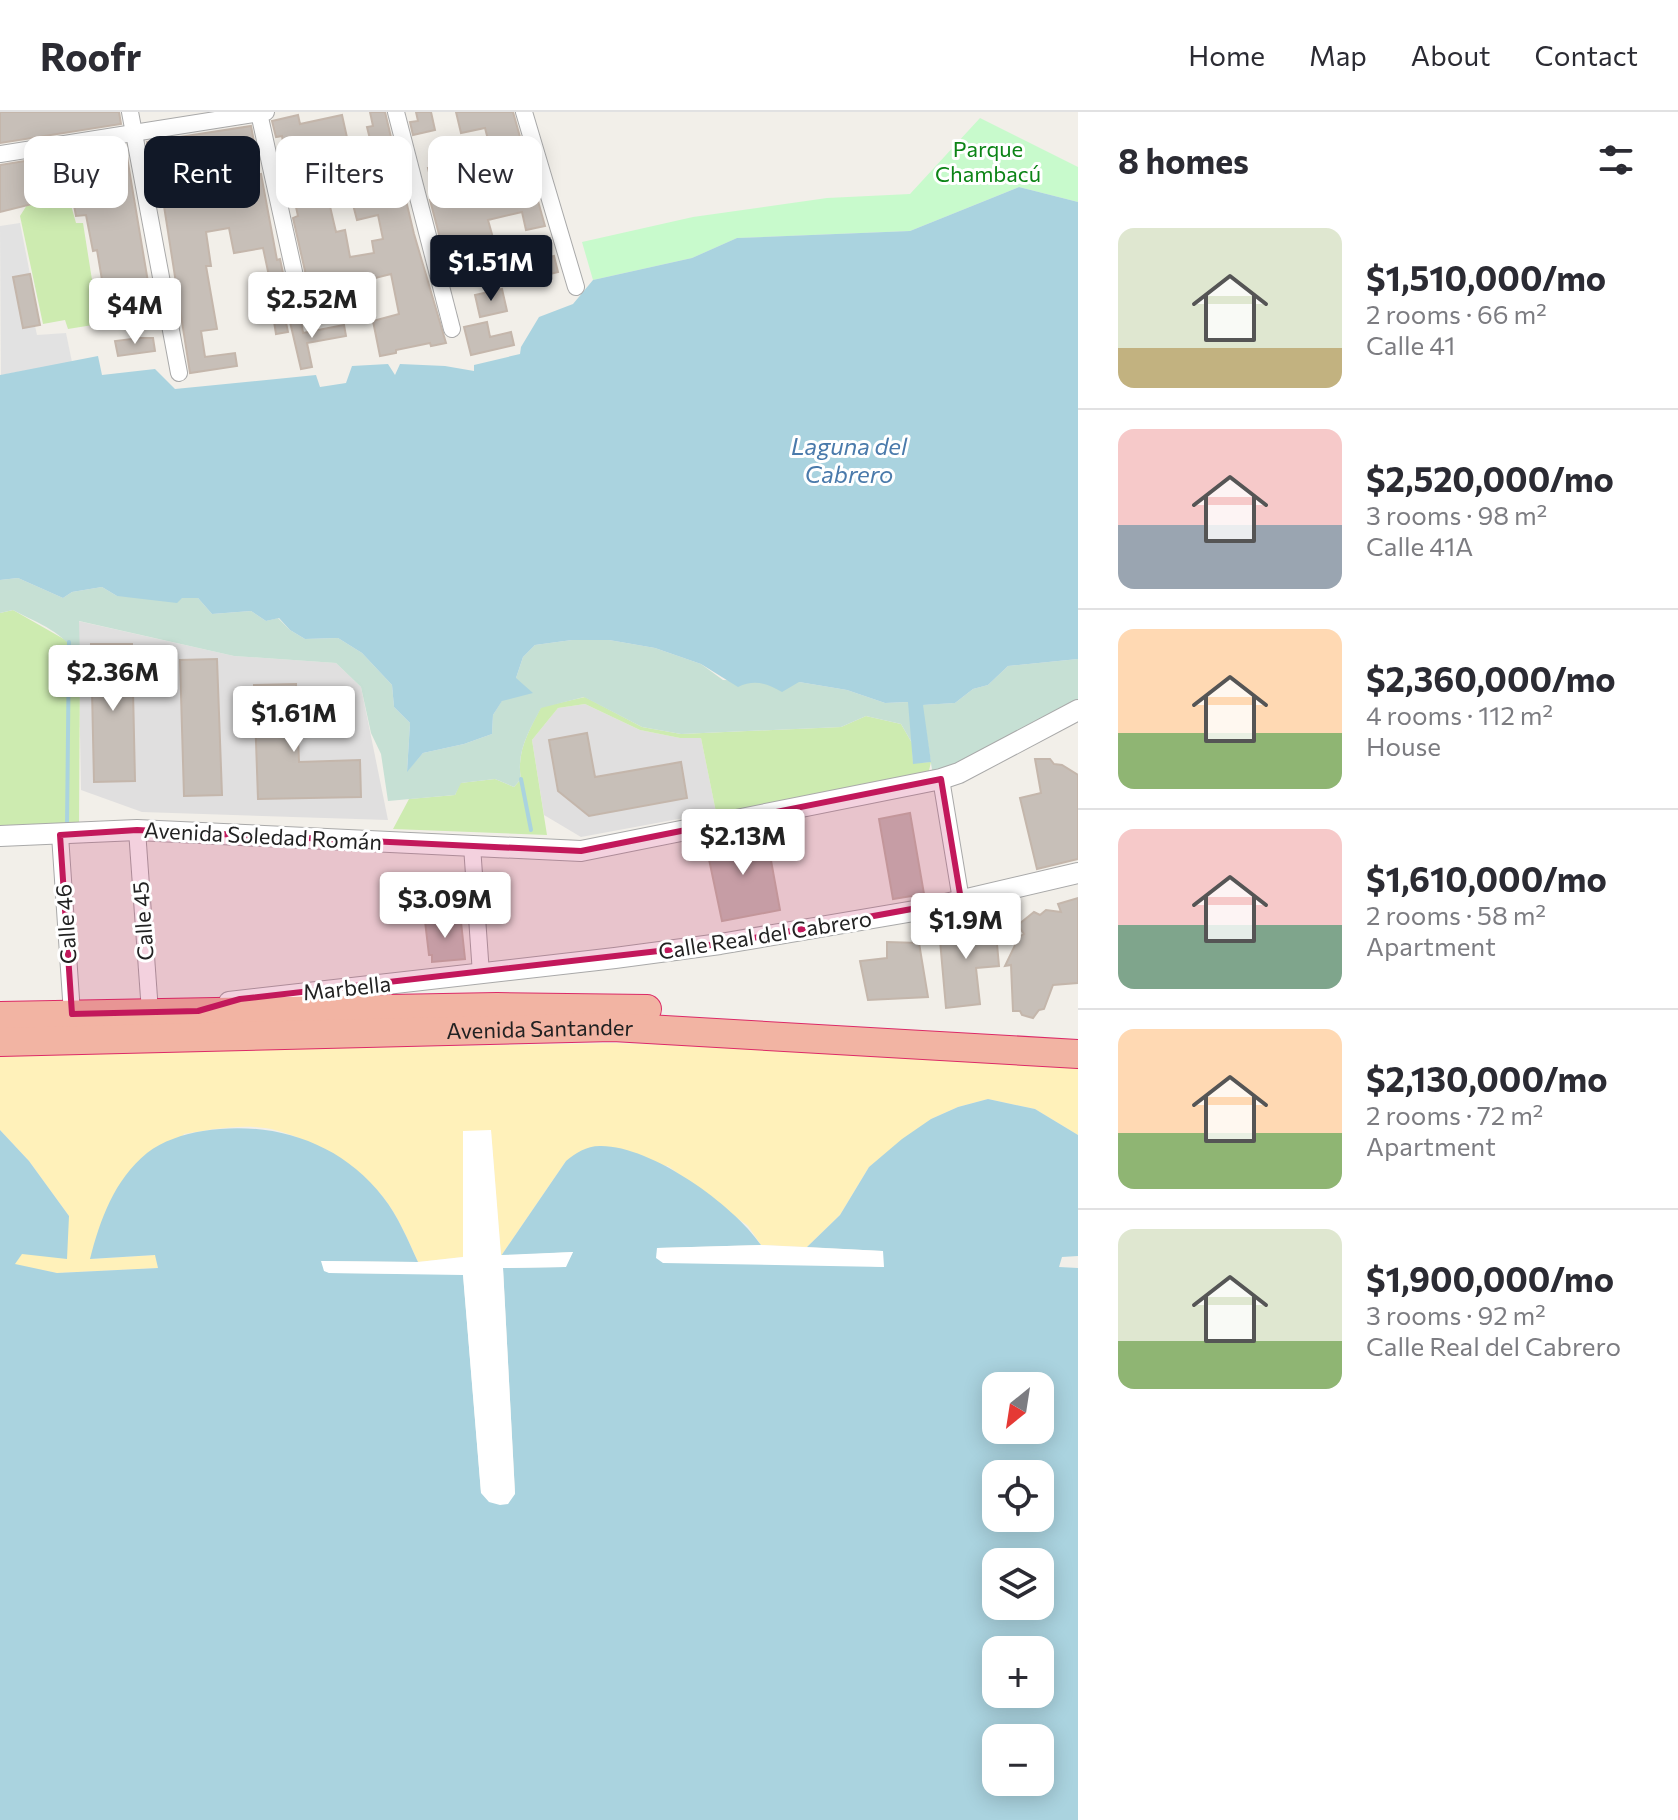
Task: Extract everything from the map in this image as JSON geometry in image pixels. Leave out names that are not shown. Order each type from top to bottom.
[{"type":"highway","name":"Avenida Santander","points":[[0,1016],[198,1011],[494,993],[612,1007],[1008,1034],[1078,1035]]},
{"type":"highway","name":"Avenida Santander","points":[[0,1042],[494,993],[613,1027],[1078,1054]]},
{"type":"street","points":[[130,112],[179,373]]},
{"type":"street","points":[[396,112],[452,329]]},
{"type":"street","points":[[524,112],[576,287]]},
{"type":"street","points":[[0,154],[262,113],[302,308]]},
{"type":"street","name":"Avenida Soledad Román","points":[[0,836],[137,830],[558,851],[602,848],[941,779],[959,773],[1078,710]]},
{"type":"street","points":[[941,779],[961,900]]},
{"type":"street","name":"Calle 45","points":[[137,830],[150,1012]]},
{"type":"street","name":"Calle 46","points":[[60,835],[72,1014]]},
{"type":"street","points":[[472,846],[494,993]]},
{"type":"street","name":"Calle Real del Cabrero","points":[[494,993],[720,944],[920,910],[1078,873]]},
{"type":"highlighted area","points":[[941,779],[961,900],[720,944],[240,999],[198,1011],[72,1014],[60,835],[137,830],[581,851]]},
{"type":"shaded area","points":[[20,223],[30,274],[13,277],[23,328],[35,326],[37,335],[66,333],[72,362],[1,375],[0,226]]},
{"type":"shaded area","points":[[78,621],[234,656],[336,663],[361,687],[388,820],[142,812],[81,790]]},
{"type":"shaded area","points":[[585,704],[640,730],[680,738],[701,738],[716,812],[581,837],[544,815],[532,740],[558,708]]},
{"type":"green space","name":"Parque Chambacú","points":[[980,118],[1078,167],[1078,202],[1019,187],[910,231],[737,238],[692,258],[593,280],[582,242],[693,217],[827,198],[910,194]]},
{"type":"green space","points":[[25,208],[72,208],[76,223],[83,223],[99,324],[68,329],[65,320],[43,324],[20,216]]},
{"type":"green space","points":[[18,578],[63,598],[72,592],[102,587],[117,596],[198,598],[212,614],[251,611],[266,621],[278,618],[305,639],[338,638],[362,653],[392,685],[394,707],[410,723],[407,771],[423,753],[492,734],[493,715],[516,678],[523,657],[535,645],[572,640],[609,640],[655,648],[701,664],[723,680],[799,682],[847,690],[885,703],[909,702],[912,743],[901,724],[866,716],[841,727],[681,734],[642,727],[584,697],[541,708],[525,742],[520,760],[521,779],[514,787],[495,779],[461,783],[455,795],[388,801],[381,754],[371,733],[361,687],[336,663],[234,656],[79,621],[80,659],[51,630],[13,610],[0,613],[0,580]]},
{"type":"green space","points":[[13,610],[69,642],[80,659],[79,827],[0,828],[0,613]]},
{"type":"green space","points":[[1078,659],[1078,700],[933,776],[922,705],[955,703],[973,689],[988,685],[1008,666]]},
{"type":"green space","points":[[585,697],[642,727],[681,734],[841,727],[866,716],[901,724],[912,743],[913,763],[931,762],[928,775],[742,811],[716,812],[701,738],[680,738],[640,730],[585,704],[558,708],[532,740],[547,835],[393,829],[409,799],[455,795],[460,783],[495,779],[514,787],[521,779],[520,760],[525,742],[541,707]]},
{"type":"sand","points":[[615,1043],[1078,1062],[1078,1135],[1035,1109],[988,1099],[958,1107],[931,1119],[869,1167],[840,1215],[807,1247],[761,1245],[748,1226],[668,1166],[566,1161],[501,1256],[491,1131],[463,1132],[463,1257],[418,1262],[388,1204],[373,1186],[348,1165],[304,1140],[275,1130],[253,1127],[218,1129],[184,1134],[91,1259],[156,1255],[158,1268],[57,1273],[14,1265],[22,1253],[69,1216],[29,1161],[0,1130],[0,1054]]},
{"type":"water","name":"Laguna del Cabrero","points":[[1019,187],[1078,202],[1078,659],[1008,666],[988,685],[973,689],[955,703],[923,705],[931,762],[913,764],[908,702],[885,703],[847,690],[799,682],[782,692],[760,683],[738,687],[701,664],[655,648],[609,640],[572,640],[535,645],[523,657],[516,678],[533,693],[502,701],[493,715],[492,734],[423,753],[407,772],[410,723],[394,707],[392,685],[362,653],[338,638],[305,639],[290,630],[279,618],[266,621],[251,611],[212,614],[198,598],[182,598],[177,603],[117,596],[102,587],[72,592],[63,598],[18,578],[0,580],[0,375],[98,356],[102,375],[155,369],[175,389],[316,375],[320,387],[346,383],[352,366],[388,364],[395,375],[400,364],[474,371],[474,365],[520,354],[539,317],[573,304],[593,280],[692,258],[737,238],[910,231]]},
{"type":"water","points":[[988,1099],[1035,1109],[1078,1135],[1078,1256],[1062,1257],[1059,1267],[1078,1268],[1078,1820],[0,1820],[0,1130],[29,1161],[69,1216],[67,1259],[22,1254],[15,1264],[57,1273],[158,1268],[155,1255],[90,1259],[104,1215],[126,1175],[147,1153],[174,1139],[228,1128],[278,1132],[325,1149],[346,1162],[383,1197],[418,1262],[322,1261],[329,1273],[463,1274],[481,1492],[515,1493],[503,1268],[565,1267],[573,1252],[501,1256],[566,1161],[582,1150],[595,1146],[620,1148],[642,1155],[666,1166],[711,1195],[761,1245],[657,1248],[883,1267],[882,1251],[807,1247],[840,1215],[869,1167],[931,1119]]},
{"type":"pier","points":[[491,1130],[501,1255],[573,1252],[566,1267],[503,1268],[515,1494],[508,1504],[500,1505],[489,1502],[481,1493],[463,1275],[329,1273],[324,1271],[321,1261],[418,1262],[463,1257],[463,1131]]},
{"type":"pier","points":[[761,1245],[883,1251],[884,1267],[663,1263],[656,1258],[657,1248]]},
{"type":"building","points":[[0,112],[119,112],[121,124],[45,136],[24,136],[24,139],[0,143]]},
{"type":"building","points":[[370,112],[385,112],[391,136],[369,136],[367,127],[373,126]]},
{"type":"building","points":[[416,112],[431,112],[435,130],[413,135],[410,122],[418,121]]},
{"type":"building","points":[[456,112],[513,112],[520,136],[487,136],[485,128],[461,133]]},
{"type":"building","points":[[298,115],[300,124],[342,115],[347,136],[276,137],[272,121]]},
{"type":"building","points":[[251,126],[253,136],[186,136]]},
{"type":"building","points":[[24,161],[24,206],[0,212],[0,165]]},
{"type":"building","points":[[128,163],[149,288],[119,292],[121,302],[106,304],[97,250],[93,251],[86,215],[76,216],[75,208],[128,208]]},
{"type":"building","points":[[261,174],[277,260],[280,259],[283,273],[269,276],[263,248],[234,253],[229,228],[206,232],[211,266],[206,266],[217,329],[201,331],[205,357],[235,353],[237,366],[190,373],[164,208],[260,208]]},
{"type":"building","points":[[296,208],[330,208],[336,232],[345,230],[350,257],[374,253],[372,241],[383,239],[378,215],[357,220],[354,208],[408,208],[446,343],[431,346],[430,343],[380,356],[373,321],[399,314],[391,274],[367,280],[369,290],[312,302],[293,218],[298,216]]},
{"type":"building","points":[[432,208],[540,208],[545,226],[526,230],[522,212],[488,220],[493,238],[480,241],[483,253],[446,261]]},
{"type":"building","points":[[554,256],[558,272],[513,278],[509,259],[521,257],[522,263]]},
{"type":"building","points":[[30,274],[40,325],[23,328],[13,277]]},
{"type":"building","points":[[276,278],[282,307],[263,311],[259,281]]},
{"type":"building","points":[[502,289],[507,311],[480,317],[475,295]]},
{"type":"building","points":[[284,313],[288,332],[276,334],[273,315]]},
{"type":"building","points":[[301,320],[303,333],[344,325],[346,336],[307,343],[312,367],[301,369],[290,322]]},
{"type":"building","points":[[487,322],[490,337],[511,332],[514,345],[471,355],[464,327]]},
{"type":"building","points":[[153,338],[155,351],[118,356],[115,341]]},
{"type":"building","points":[[91,644],[132,644],[135,781],[94,782]]},
{"type":"building","points":[[217,659],[222,795],[184,796],[180,660]]},
{"type":"building","points":[[296,684],[299,762],[360,760],[361,797],[258,799],[254,685]]},
{"type":"building","points":[[587,733],[595,777],[681,762],[687,798],[589,816],[558,791],[549,740]]},
{"type":"building","points":[[1035,759],[1050,759],[1078,775],[1078,859],[1037,869],[1020,798],[1041,793]]},
{"type":"building","points":[[910,813],[924,894],[893,899],[879,819]]},
{"type":"building","points":[[766,833],[780,910],[722,921],[706,845]]},
{"type":"building","points":[[1078,898],[1078,983],[1053,985],[1044,1009],[1033,1018],[1013,1011],[1011,965],[1005,966],[1019,937],[1024,934],[1018,925],[1034,912],[1040,915],[1046,910],[1061,912],[1058,904]]},
{"type":"building","points":[[448,916],[449,924],[461,922],[465,959],[432,962],[425,921]]},
{"type":"building","points":[[995,922],[999,966],[976,968],[980,1004],[946,1008],[939,929]]},
{"type":"building","points":[[887,942],[919,943],[928,997],[868,1000],[860,961],[887,958]]},
{"type":"waterway","points":[[67,826],[69,642]]},
{"type":"waterway","points":[[521,779],[531,830]]}]
